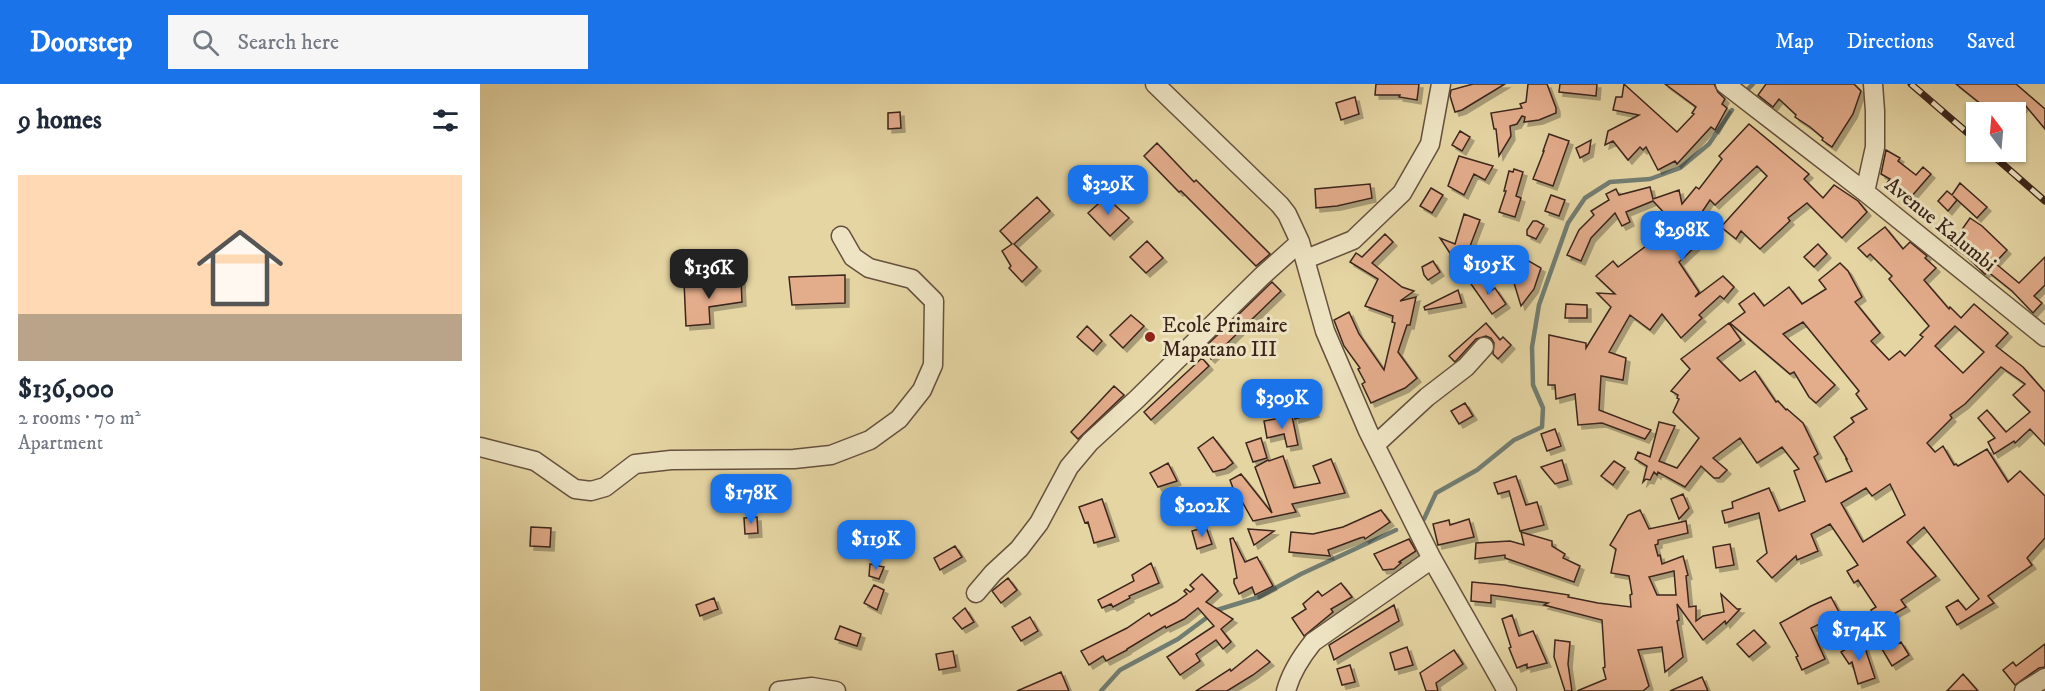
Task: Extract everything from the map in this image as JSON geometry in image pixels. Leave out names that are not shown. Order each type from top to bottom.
[{"type":"street","points":[[976,593],[1034,531],[1069,467],[1090,442],[1262,276],[1303,250],[1353,240],[1402,193],[1430,144],[1441,84]]},
{"type":"street","points":[[1725,84],[1866,192]]},
{"type":"street","name":"Avenue Kalumbi","points":[[1873,84],[1875,147],[1866,192],[2045,338]]},
{"type":"street","points":[[1154,85],[1287,214],[1303,250],[1325,331],[1375,445],[1432,559],[1507,691]]},
{"type":"street","points":[[480,447],[535,461],[575,489],[591,491],[605,487],[634,464],[671,460],[794,459],[831,455],[870,440],[899,419],[922,390],[933,365],[934,301],[912,279],[869,268],[853,257],[841,236]]},
{"type":"street","points":[[1375,445],[1427,397],[1466,367],[1484,347]]},
{"type":"street","points":[[1286,691],[1289,680],[1303,654],[1313,642],[1432,559]]},
{"type":"street","points":[[2024,691],[2045,678]]},
{"type":"street","points":[[779,691],[812,687],[836,691]]},
{"type":"building","points":[[1376,84],[1419,84],[1417,100],[1399,97],[1400,95],[1375,95]]},
{"type":"building","points":[[1473,84],[1505,84],[1455,112],[1450,96],[1451,90]]},
{"type":"building","points":[[1528,84],[1547,84],[1556,113],[1539,120],[1524,122],[1525,117],[1522,116],[1517,124],[1510,126],[1511,136],[1499,156],[1496,129],[1494,129],[1491,113],[1522,108],[1520,104],[1526,102]]},
{"type":"building","points":[[1560,84],[1597,84],[1596,96],[1559,92]]},
{"type":"building","points":[[1624,84],[1677,132],[1694,114],[1692,113],[1696,107],[1665,84],[1714,84],[1725,99],[1722,104],[1727,108],[1715,130],[1711,127],[1677,164],[1675,161],[1658,170],[1646,147],[1643,150],[1640,147],[1628,160],[1613,141],[1605,145],[1608,131],[1639,115],[1613,110],[1616,97],[1622,97]]},
{"type":"building","points":[[1766,84],[1854,84],[1861,91],[1853,114],[1832,147],[1795,117],[1796,115],[1779,99],[1773,107],[1758,95]]},
{"type":"building","points":[[1956,84],[2016,84],[2045,109],[2045,129],[2026,106],[2026,102],[1978,102]]},
{"type":"building","points":[[1355,97],[1359,114],[1341,120],[1336,103]]},
{"type":"building","points":[[900,112],[901,128],[888,129],[888,113]]},
{"type":"building","points":[[1749,124],[1809,174],[1804,179],[1823,198],[1834,185],[1858,201],[1867,212],[1842,238],[1807,203],[1788,218],[1790,221],[1760,249],[1741,231],[1736,239],[1721,227],[1767,176],[1757,166],[1715,205],[1710,200],[1696,221],[1683,234],[1696,246],[1679,262],[1699,292],[1695,297],[1723,276],[1734,287],[1724,299],[1720,296],[1699,315],[1702,318],[1681,338],[1662,314],[1650,330],[1630,315],[1609,352],[1626,358],[1623,380],[1601,376],[1599,410],[1651,430],[1645,439],[1602,423],[1578,425],[1575,394],[1556,399],[1555,385],[1548,385],[1549,335],[1586,343],[1586,348],[1611,307],[1597,293],[1615,294],[1596,276],[1613,261],[1618,267],[1654,240],[1648,235],[1667,216],[1653,201],[1626,212],[1630,222],[1622,226],[1615,213],[1591,238],[1581,261],[1567,255],[1579,230],[1594,215],[1591,211],[1609,200],[1606,194],[1616,189],[1619,195],[1650,187],[1653,199],[1679,190],[1682,204],[1696,187],[1699,189],[1722,159],[1719,156]]},
{"type":"building","points":[[1460,131],[1470,137],[1462,151],[1452,145]]},
{"type":"building","points":[[1549,134],[1569,141],[1553,186],[1533,179]]},
{"type":"building","points":[[1591,140],[1589,153],[1580,158],[1576,148]]},
{"type":"building","points":[[1157,143],[1194,182],[1196,180],[1270,254],[1256,266],[1181,191],[1179,192],[1144,156]]},
{"type":"building","points":[[1886,150],[1900,158],[1898,161],[1916,175],[1923,167],[1931,174],[1911,197],[1903,190],[1900,193],[1887,183],[1890,179],[1881,174]]},
{"type":"building","points":[[1459,156],[1493,166],[1485,180],[1474,174],[1464,195],[1448,186]]},
{"type":"building","points":[[1514,169],[1523,172],[1516,196],[1521,198],[1515,217],[1499,212],[1506,191],[1504,191],[1509,171],[1513,172]]},
{"type":"building","points":[[1960,183],[1987,207],[1977,218],[1953,196],[1957,200],[1948,211],[1938,201],[1947,191],[1952,195]]},
{"type":"building","points":[[1370,184],[1372,198],[1316,208],[1315,189]]},
{"type":"building","points":[[1431,188],[1443,195],[1432,213],[1420,206]]},
{"type":"building","points":[[1551,195],[1565,200],[1559,216],[1545,211]]},
{"type":"building","points":[[1037,197],[1050,211],[1014,244],[1037,267],[1022,282],[1009,268],[1011,266],[1002,251],[1012,244],[1000,231]]},
{"type":"building","points":[[1106,197],[1129,218],[1110,236],[1088,213]]},
{"type":"building","points":[[1464,214],[1480,220],[1461,270],[1440,238],[1455,244]]},
{"type":"building","points":[[1970,218],[2007,250],[1995,263],[2019,283],[2045,257],[2045,285],[2034,296],[2042,303],[2033,313],[2012,291],[1987,271],[1985,274],[1951,245]]},
{"type":"building","points":[[1533,221],[1544,225],[1536,239],[1527,235],[1527,230]]},
{"type":"building","points":[[1885,227],[1903,249],[1910,242],[1927,256],[1925,258],[1936,268],[1924,280],[1949,309],[1950,307],[1961,318],[1974,304],[2008,333],[1996,346],[2023,367],[2045,392],[2045,445],[2030,429],[2015,443],[2014,441],[1994,454],[1988,442],[1995,438],[1978,418],[1987,410],[2006,432],[2030,412],[2013,395],[2025,384],[2001,367],[1965,404],[1950,415],[1952,418],[1927,443],[1935,452],[1943,446],[1954,465],[1958,466],[1987,449],[2008,482],[2020,471],[2045,496],[2045,538],[2027,558],[2032,565],[1988,596],[1994,603],[1957,625],[1946,607],[1958,600],[1966,610],[1979,599],[1924,527],[1907,542],[1936,576],[1901,600],[1906,607],[1878,623],[1871,610],[1876,607],[1858,580],[1854,583],[1847,571],[1858,565],[1830,524],[1811,534],[1818,551],[1797,560],[1796,556],[1772,578],[1757,561],[1767,553],[1759,513],[1725,523],[1722,511],[1733,508],[1732,502],[1769,488],[1779,511],[1805,501],[1794,471],[1799,469],[1782,447],[1757,463],[1740,438],[1713,458],[1727,470],[1719,478],[1714,478],[1701,466],[1685,487],[1658,472],[1657,475],[1654,472],[1650,480],[1646,479],[1643,482],[1647,466],[1635,459],[1638,452],[1650,457],[1659,422],[1675,426],[1659,461],[1677,468],[1699,438],[1673,412],[1679,399],[1678,395],[1671,391],[1690,369],[1681,359],[1729,323],[1741,340],[1717,358],[1740,381],[1755,371],[1776,402],[1778,401],[1803,423],[1818,454],[1814,457],[1826,482],[1852,471],[1834,437],[1854,422],[1851,418],[1867,409],[1856,394],[1859,391],[1803,322],[1783,334],[1835,385],[1816,403],[1809,397],[1794,372],[1790,374],[1730,323],[1745,312],[1739,304],[1754,293],[1764,306],[1789,287],[1802,304],[1826,289],[1819,280],[1840,263],[1848,271],[1862,297],[1855,302],[1880,333],[1871,341],[1889,360],[1900,351],[1905,356],[1923,337],[1920,335],[1929,326],[1889,279],[1892,276],[1870,254],[1867,257],[1858,248]],"holes":[[[1955,326],[1984,352],[1963,373],[1935,346]],[[1890,484],[1905,515],[1863,542],[1841,503],[1866,488],[1872,496]]]},
{"type":"building","points":[[1385,234],[1393,242],[1372,263],[1402,287],[1414,291],[1400,301],[1416,297],[1410,325],[1407,325],[1398,352],[1417,378],[1405,388],[1371,403],[1362,384],[1365,382],[1358,369],[1360,368],[1344,346],[1334,320],[1349,312],[1359,334],[1384,370],[1395,323],[1392,322],[1393,316],[1365,306],[1378,279],[1350,262],[1356,253],[1362,257]]},
{"type":"building","points":[[1147,241],[1163,258],[1146,273],[1130,257]]},
{"type":"building","points":[[1818,244],[1827,254],[1814,267],[1804,257]]},
{"type":"building","points":[[1513,252],[1541,268],[1534,289],[1521,306],[1507,260]]},
{"type":"building","points":[[1433,261],[1440,272],[1428,280],[1422,267]]},
{"type":"building","points":[[845,275],[845,303],[792,305],[789,277]]},
{"type":"building","points":[[1482,278],[1488,293],[1495,288],[1506,304],[1492,314],[1471,284]]},
{"type":"building","points":[[741,280],[742,302],[709,307],[710,324],[686,326],[684,282],[728,285],[728,281]]},
{"type":"building","points":[[1272,282],[1281,291],[1211,359],[1202,350]]},
{"type":"building","points":[[1458,290],[1462,303],[1425,310],[1424,307]]},
{"type":"building","points":[[1566,304],[1587,305],[1587,318],[1565,318]]},
{"type":"building","points":[[1131,315],[1144,326],[1123,348],[1110,335]]},
{"type":"building","points":[[1486,323],[1500,340],[1503,337],[1511,345],[1498,359],[1493,354],[1494,343],[1491,338],[1486,336],[1476,339],[1455,362],[1449,356]]},
{"type":"building","points":[[1087,326],[1102,341],[1093,351],[1077,337]]},
{"type":"building","points":[[1202,358],[1209,366],[1151,420],[1144,412]]},
{"type":"building","points":[[1114,386],[1124,395],[1078,439],[1071,432]]},
{"type":"building","points":[[1311,400],[1315,413],[1295,419],[1292,406]]},
{"type":"building","points":[[1465,403],[1473,416],[1459,424],[1451,411]]},
{"type":"building","points":[[1292,416],[1298,445],[1287,447],[1284,434],[1267,438],[1264,421]]},
{"type":"building","points":[[1555,429],[1561,446],[1547,451],[1541,434]]},
{"type":"building","points":[[1213,437],[1233,463],[1225,469],[1213,472],[1198,448]]},
{"type":"building","points":[[1261,438],[1267,458],[1253,462],[1246,443]]},
{"type":"building","points":[[1283,456],[1294,488],[1320,483],[1313,466],[1331,459],[1345,493],[1292,504],[1296,512],[1253,521],[1240,498],[1237,499],[1230,480],[1241,474],[1272,513],[1255,467]]},
{"type":"building","points":[[1562,460],[1568,480],[1555,484],[1541,467]]},
{"type":"building","points":[[1614,461],[1625,468],[1613,485],[1601,476]]},
{"type":"building","points":[[1168,463],[1177,481],[1158,487],[1150,473]]},
{"type":"building","points":[[1516,476],[1526,505],[1537,502],[1544,525],[1520,531],[1509,491],[1498,494],[1494,483]]},
{"type":"building","points":[[1207,492],[1212,492],[1217,503],[1200,513],[1193,500]]},
{"type":"building","points":[[1683,494],[1689,508],[1679,519],[1671,499]]},
{"type":"building","points":[[1102,499],[1115,537],[1094,543],[1088,522],[1085,523],[1079,507]]},
{"type":"building","points":[[1381,510],[1390,522],[1365,539],[1360,538],[1328,550],[1330,556],[1289,552],[1291,532],[1313,534],[1343,527]]},
{"type":"building","points":[[1640,510],[1649,529],[1686,521],[1688,533],[1658,540],[1658,544],[1655,545],[1662,564],[1683,556],[1688,575],[1686,576],[1689,607],[1696,606],[1696,621],[1703,616],[1724,612],[1721,594],[1737,609],[1740,609],[1726,624],[1725,621],[1703,640],[1677,604],[1679,620],[1677,621],[1683,657],[1665,672],[1662,647],[1638,650],[1649,686],[1643,691],[1577,691],[1606,679],[1603,668],[1605,667],[1602,620],[1544,605],[1548,603],[1491,595],[1491,603],[1471,601],[1472,582],[1569,595],[1568,597],[1598,603],[1631,607],[1630,595],[1632,594],[1629,576],[1611,573],[1616,549],[1610,545],[1628,515]],"holes":[[[1674,571],[1676,595],[1657,595],[1649,577]]]},
{"type":"building","points":[[757,517],[758,533],[745,534],[744,518]]},
{"type":"building","points":[[1469,519],[1474,537],[1438,545],[1433,524],[1449,520],[1450,525]]},
{"type":"building","points":[[531,527],[551,528],[550,547],[530,546]]},
{"type":"building","points":[[1206,527],[1212,544],[1197,549],[1192,531]]},
{"type":"building","points":[[1248,529],[1274,531],[1254,545]]},
{"type":"building","points":[[1521,532],[1552,541],[1552,546],[1565,554],[1563,558],[1580,566],[1574,582],[1505,558],[1505,555],[1475,559],[1476,543],[1510,541],[1524,545]]},
{"type":"building","points":[[1233,538],[1245,562],[1257,557],[1273,586],[1255,595],[1252,587],[1239,594],[1234,583],[1234,579],[1237,578],[1230,539]]},
{"type":"building","points":[[1409,539],[1416,551],[1399,562],[1401,563],[1394,569],[1383,570],[1374,554]]},
{"type":"building","points":[[1730,544],[1734,565],[1716,568],[1713,547]]},
{"type":"building","points":[[955,546],[962,557],[940,570],[934,558]]},
{"type":"building","points":[[1151,563],[1159,583],[1129,596],[1130,598],[1113,607],[1111,604],[1102,608],[1098,600],[1134,581],[1132,575]]},
{"type":"building","points":[[870,564],[884,567],[879,579],[869,576]]},
{"type":"building","points":[[1202,574],[1218,591],[1206,602],[1233,619],[1221,629],[1231,642],[1223,649],[1216,640],[1196,654],[1200,661],[1180,675],[1167,657],[1214,626],[1198,608],[1184,619],[1166,628],[1165,626],[1106,661],[1103,656],[1089,665],[1081,651],[1127,628],[1149,613],[1151,616],[1176,602],[1187,594],[1184,591],[1186,589],[1190,592],[1194,589],[1190,585]]},
{"type":"building","points":[[1008,578],[1017,590],[1001,603],[992,591]]},
{"type":"building","points":[[1341,583],[1352,597],[1331,609],[1333,612],[1304,636],[1292,618],[1306,609],[1303,604],[1318,591],[1322,596]]},
{"type":"building","points":[[874,585],[884,590],[877,610],[864,603]]},
{"type":"building","points":[[1831,597],[1840,614],[1811,628],[1825,659],[1802,670],[1796,657],[1798,656],[1780,623]]},
{"type":"building","points":[[714,598],[718,609],[700,616],[696,605]]},
{"type":"building","points":[[1394,605],[1399,621],[1334,660],[1329,645]]},
{"type":"building","points":[[965,608],[974,622],[962,629],[953,618]]},
{"type":"building","points":[[1512,615],[1519,636],[1533,631],[1547,663],[1527,668],[1527,664],[1517,668],[1502,619]]},
{"type":"building","points":[[1030,617],[1038,631],[1021,641],[1012,627]]},
{"type":"building","points":[[1873,617],[1894,646],[1901,642],[1909,655],[1892,666],[1866,622]]},
{"type":"building","points":[[840,626],[861,634],[857,646],[835,639]]},
{"type":"building","points":[[1754,630],[1766,643],[1749,657],[1737,644]]},
{"type":"building","points":[[1862,639],[1875,678],[1858,684],[1852,662],[1849,664],[1841,652]]},
{"type":"building","points":[[1555,640],[1570,642],[1568,664],[1572,691],[1565,691],[1554,657]]},
{"type":"building","points":[[2045,644],[2045,667],[2039,668],[2015,685],[2003,670],[2013,662],[2016,666]]},
{"type":"building","points":[[1407,647],[1413,665],[1395,670],[1390,653]]},
{"type":"building","points":[[1257,650],[1270,662],[1253,675],[1227,691],[1196,691],[1230,669],[1231,671]]},
{"type":"building","points":[[1454,650],[1463,664],[1436,683],[1438,691],[1426,691],[1420,673]]},
{"type":"building","points":[[953,651],[956,667],[939,670],[936,654]]},
{"type":"building","points":[[1350,665],[1355,682],[1342,685],[1337,669]]},
{"type":"building","points":[[1061,672],[1069,691],[1017,691]]},
{"type":"building","points":[[1963,674],[1978,691],[1947,691]]},
{"type":"building","points":[[1702,677],[1708,691],[1670,691]]},
{"type":"waterway","points":[[1748,89],[1753,84]]},
{"type":"waterway","points":[[1424,519],[1436,493],[1477,470],[1514,440],[1542,427],[1543,408],[1533,385],[1532,347],[1539,305],[1568,223],[1585,198],[1610,182],[1650,179],[1680,168],[1709,144],[1732,110]]},
{"type":"waterway","points":[[1101,691],[1120,670],[1178,639],[1217,610],[1259,597],[1301,574],[1396,530]]},
{"type":"railway","points":[[1911,84],[1966,132]]},
{"type":"railway","points":[[2000,162],[2045,201]]},
{"type":"place","name":"Ecole Primaire Mapatano III","points":[[1150,337]]}]
